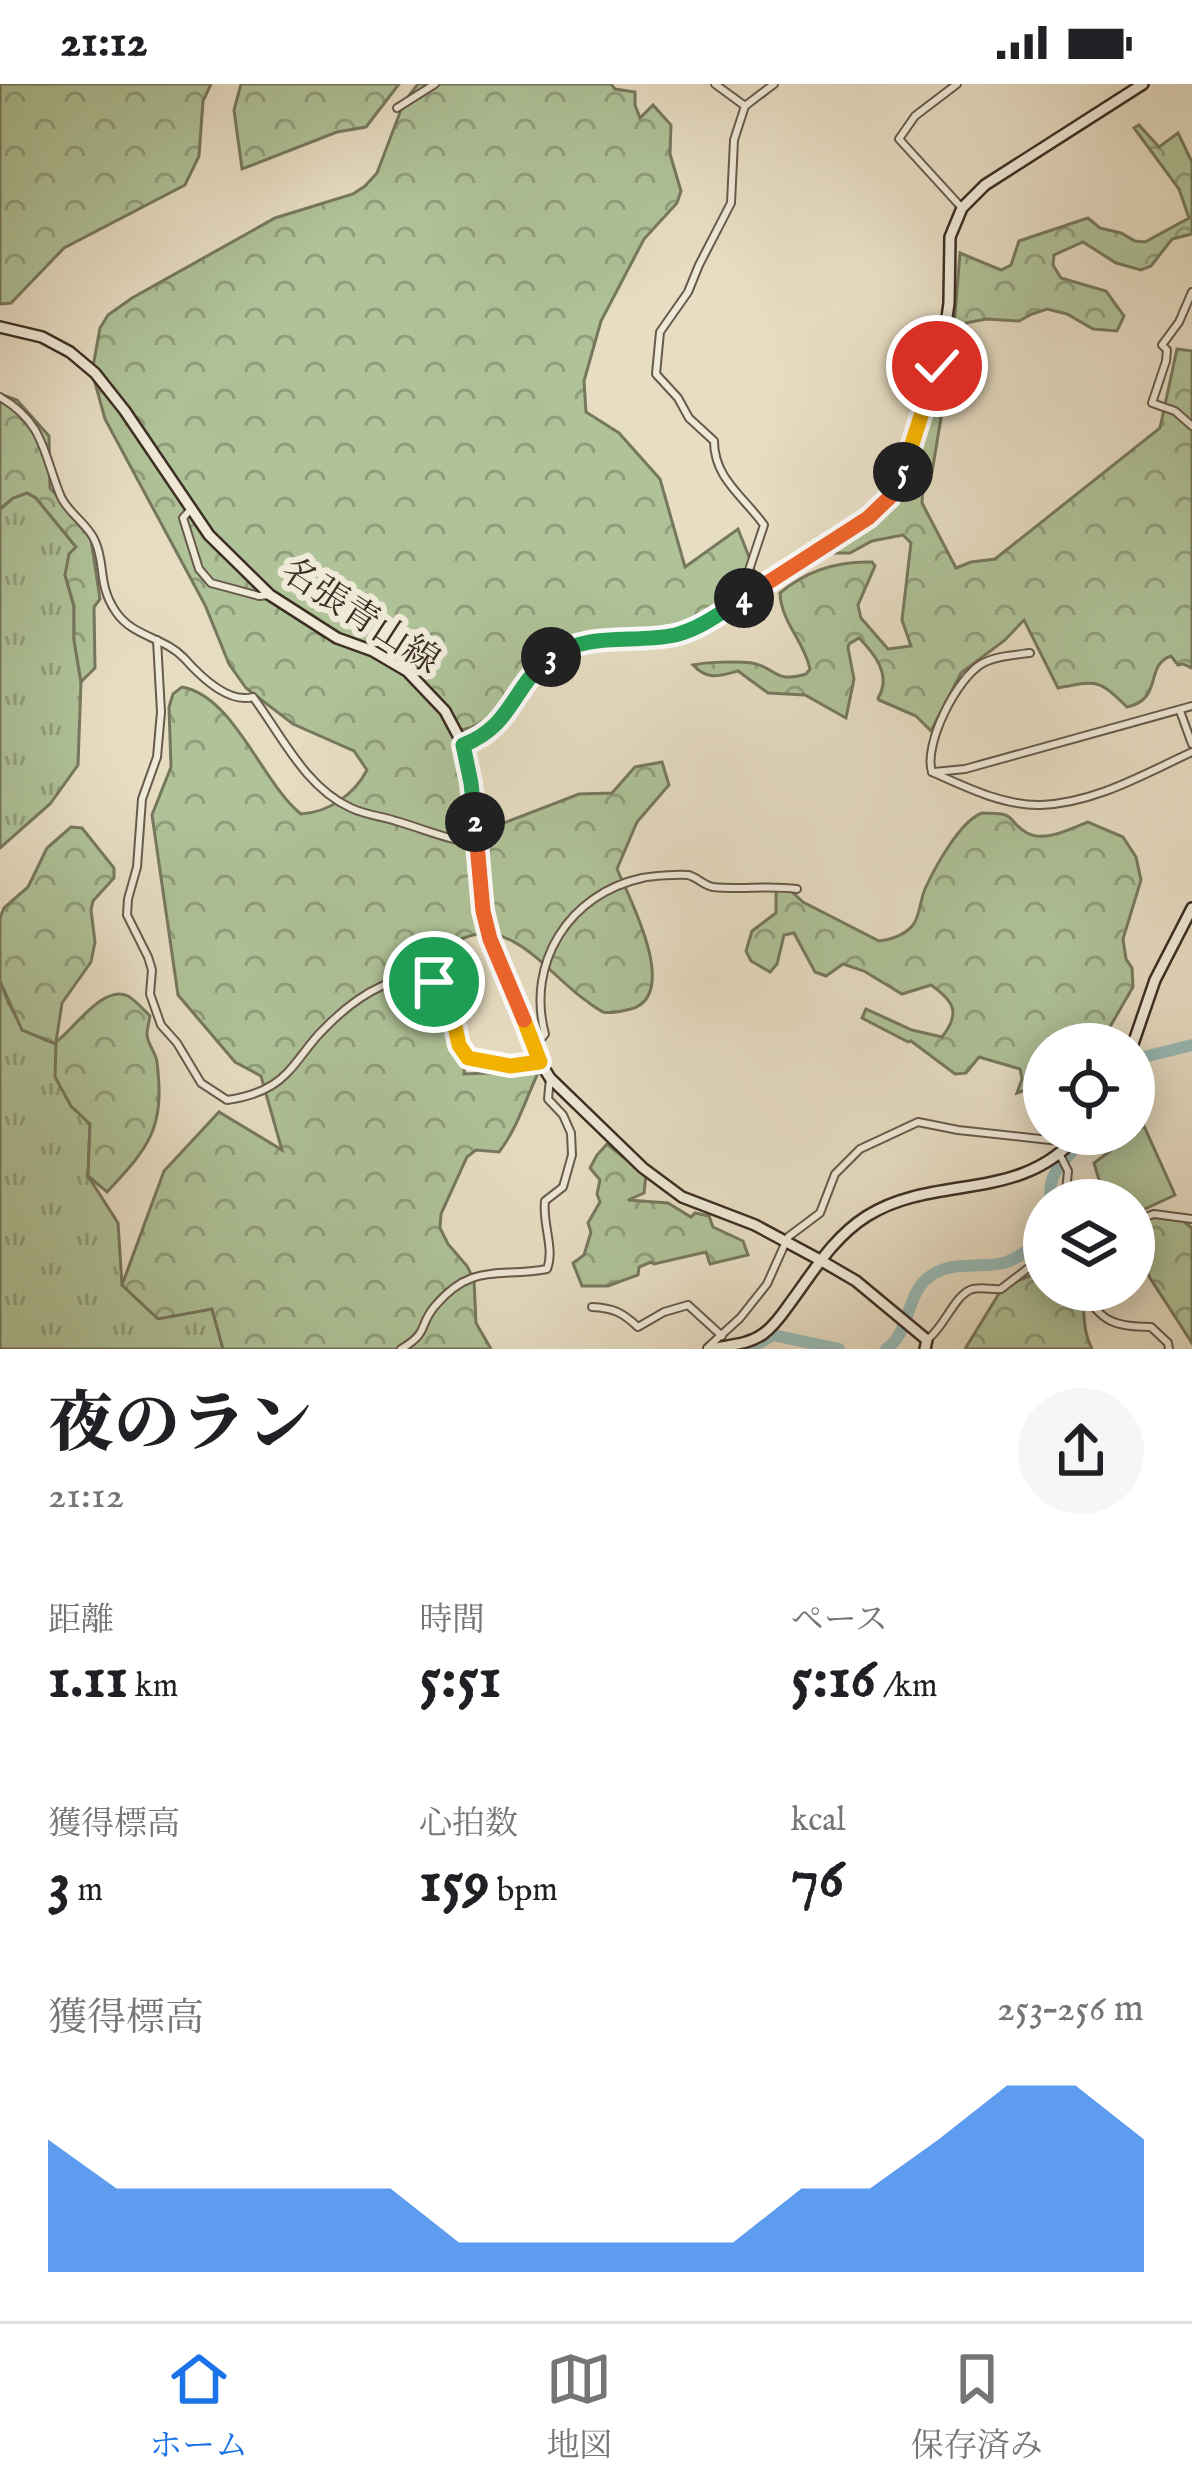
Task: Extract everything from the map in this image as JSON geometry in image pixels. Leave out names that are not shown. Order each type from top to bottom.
[{"type":"main road","points":[[463,745],[500,723],[527,679],[563,649],[595,640],[678,634],[694,628],[868,518],[890,497],[900,479],[944,340],[950,237],[962,208],[986,185],[1143,84]]},
{"type":"main road","name":"名張青山線","points":[[0,327],[42,337],[95,373],[209,535],[270,596],[337,638],[407,670],[435,698],[463,745],[490,939],[550,1078],[628,1155],[682,1197],[755,1225],[856,1280],[909,1323],[926,1344]]},
{"type":"main road","points":[[1139,1023],[1154,980],[1192,908]]},
{"type":"main road","points":[[708,1349],[746,1343],[763,1334],[820,1260],[863,1218],[887,1204],[1011,1179],[1058,1155]]},
{"type":"street","points":[[397,108],[435,84]]},
{"type":"street","points":[[716,84],[745,106]]},
{"type":"street","points":[[747,596],[748,573],[764,525],[721,471],[714,459],[714,441],[689,418],[656,374],[660,332],[688,292],[731,203],[734,140],[745,106],[774,84]]},
{"type":"street","points":[[957,84],[914,116],[899,140],[962,208]]},
{"type":"street","points":[[1192,292],[1162,346],[1167,350],[1166,361],[1152,403],[1175,411],[1192,426]]},
{"type":"street","points":[[1179,322],[1192,327]]},
{"type":"street","points":[[0,397],[28,419],[44,442],[62,498],[95,541],[101,580],[122,620],[171,646],[232,697],[254,697],[293,758],[340,802],[355,811],[477,844]]},
{"type":"street","points":[[190,510],[183,518],[191,550],[211,583],[270,596]]},
{"type":"street","points":[[157,640],[161,712],[157,757],[142,799],[137,867],[127,915],[148,957],[151,994],[161,1025],[201,1083],[227,1100],[254,1095],[287,1073],[340,1013],[371,991],[415,978],[434,982],[448,993],[459,1045],[468,1058],[510,1066],[540,1062]]},
{"type":"street","points":[[1030,653],[986,662],[975,669],[950,700],[940,723],[929,764],[932,772],[1004,800],[1043,805],[1120,788],[1192,748],[1180,711]]},
{"type":"street","points":[[932,772],[965,769],[1192,706]]},
{"type":"street","points":[[535,1048],[545,1034],[538,1000],[556,938],[602,892],[644,878],[690,875],[706,886],[797,889]]},
{"type":"street","points":[[401,1349],[419,1339],[433,1308],[468,1278],[547,1269],[551,1259],[545,1201],[563,1187],[572,1155],[571,1133],[548,1099],[550,1078]]},
{"type":"street","points":[[708,1349],[767,1283],[788,1237],[820,1213],[835,1174],[860,1149],[914,1123],[1023,1135]]},
{"type":"street","points":[[1155,1214],[1192,1219]]},
{"type":"street","points":[[926,1344],[967,1292],[1001,1289],[1023,1272]]},
{"type":"street","points":[[592,1307],[609,1306],[638,1327],[688,1305],[722,1336]]},
{"type":"street","points":[[1098,1311],[1126,1327],[1151,1327],[1168,1342],[1169,1349]]},
{"type":"green space","points":[[0,84],[211,84],[203,101],[199,156],[185,185],[64,248],[11,303],[0,304]]},
{"type":"green space","points":[[241,84],[399,84],[366,127],[337,132],[242,169],[234,110]]},
{"type":"green space","points":[[418,84],[611,84],[635,92],[640,118],[653,105],[671,125],[670,154],[681,191],[677,203],[644,239],[601,321],[584,381],[586,412],[619,433],[660,479],[685,567],[738,529],[755,572],[686,622],[652,630],[583,635],[548,648],[488,717],[462,730],[475,764],[483,831],[579,794],[612,793],[635,767],[662,762],[669,785],[637,822],[617,869],[640,922],[652,966],[652,985],[645,1000],[631,1009],[603,1012],[531,953],[499,936],[464,938],[442,953],[465,1011],[460,1049],[464,1074],[539,1071],[499,1152],[476,1150],[467,1157],[441,1214],[440,1228],[448,1244],[474,1280],[476,1323],[491,1349],[223,1349],[212,1309],[158,1319],[122,1285],[164,1171],[219,1112],[282,1150],[261,1076],[235,1062],[178,995],[152,815],[171,767],[169,707],[173,694],[182,687],[217,706],[301,814],[340,801],[367,770],[354,751],[293,724],[246,688],[229,664],[205,605],[105,419],[92,372],[100,328],[108,315],[132,298],[275,218],[365,186],[377,173],[404,102]]},
{"type":"green space","points":[[1139,125],[1159,147],[1178,133],[1192,162],[1192,234],[1172,239],[1151,266],[1141,270],[1116,263],[1083,242],[1054,255],[1053,265],[1061,278],[1106,291],[1124,316],[1117,331],[1093,329],[1047,309],[1019,321],[966,323],[953,380],[946,388],[922,503],[956,568],[995,559],[1160,428],[1177,349],[1192,351],[1192,668],[1178,665],[1171,656],[1163,660],[1146,697],[1127,707],[1097,684],[1058,688],[1024,620],[961,673],[931,731],[916,716],[879,700],[882,674],[859,638],[848,648],[854,679],[846,718],[805,695],[768,693],[738,671],[714,676],[698,670],[693,665],[738,662],[760,665],[781,676],[806,674],[810,669],[807,659],[784,613],[780,593],[823,568],[847,563],[872,562],[875,566],[858,605],[861,618],[888,649],[911,646],[902,620],[911,543],[903,535],[872,541],[850,553],[829,553],[885,516],[901,492],[944,370],[960,253],[1001,270],[1011,265],[1019,241],[1088,218],[1100,228],[1145,242],[1189,218],[1179,189],[1134,128]]},
{"type":"green space","points":[[0,394],[17,400],[49,436],[50,488],[90,533],[100,599],[94,607],[95,668],[81,682],[74,606],[65,575],[69,554],[76,547],[27,493],[0,509]]},
{"type":"green space","points":[[27,493],[77,548],[65,575],[74,606],[81,682],[78,765],[50,804],[0,848],[0,509]]},
{"type":"green space","points":[[982,813],[1007,815],[1034,836],[1058,834],[1088,822],[1123,837],[1136,857],[1141,880],[1123,939],[1133,987],[1112,1023],[1023,1023],[1023,1091],[1017,1093],[1020,1069],[979,1057],[966,1073],[955,1074],[911,1041],[862,1018],[866,1009],[912,1030],[942,1037],[952,1021],[952,1008],[931,985],[902,994],[843,964],[826,976],[815,972],[794,933],[784,935],[777,964],[770,972],[751,961],[746,951],[752,931],[776,913],[776,889],[788,888],[803,902],[879,941],[902,934],[915,921],[925,889],[949,846]]},
{"type":"green space","points":[[71,827],[82,828],[114,868],[114,878],[93,901],[91,962],[62,1003],[56,1042],[99,1002],[118,994],[131,998],[150,1016],[147,1035],[157,1062],[159,1104],[151,1134],[107,1192],[88,1176],[90,1124],[71,1106],[55,1077],[56,1044],[22,1030],[0,981],[4,908],[28,887],[47,848]]},
{"type":"green space","points":[[0,981],[19,1021],[56,1044],[71,1106],[90,1124],[88,1176],[118,1223],[122,1285],[212,1308],[223,1349],[0,1349]]},
{"type":"green space","points":[[607,1144],[646,1175],[644,1193],[628,1200],[668,1203],[691,1217],[695,1213],[709,1216],[713,1227],[743,1241],[748,1255],[710,1264],[706,1252],[651,1262],[639,1267],[638,1275],[608,1286],[582,1286],[573,1263],[584,1255],[591,1232],[588,1223],[600,1202],[600,1180],[590,1168]]},
{"type":"green space","points":[[1155,1150],[1175,1195],[1155,1204],[1155,1179],[1099,1179],[1094,1163],[1105,1155],[1155,1155]]},
{"type":"green space","points":[[1155,1216],[1179,1218],[1192,1228],[1192,1343],[1155,1286]]},
{"type":"green space","points":[[1023,1279],[1023,1311],[1084,1311],[1092,1349],[965,1349],[1003,1287]]},
{"type":"waterway","points":[[1155,1054],[1192,1045]]},
{"type":"waterway","points":[[1052,1179],[1068,1155]]},
{"type":"waterway","points":[[886,1349],[900,1334],[916,1294],[929,1277],[946,1268],[994,1265],[1023,1253]]},
{"type":"waterway","points":[[738,1349],[773,1335],[839,1349]]},
{"type":"route","points":[[434,982],[448,993],[459,1045],[468,1058],[500,1066],[540,1062],[483,911],[463,745],[500,723],[527,679],[557,652],[595,640],[656,638],[694,628],[874,514],[900,479],[937,366]]}]
